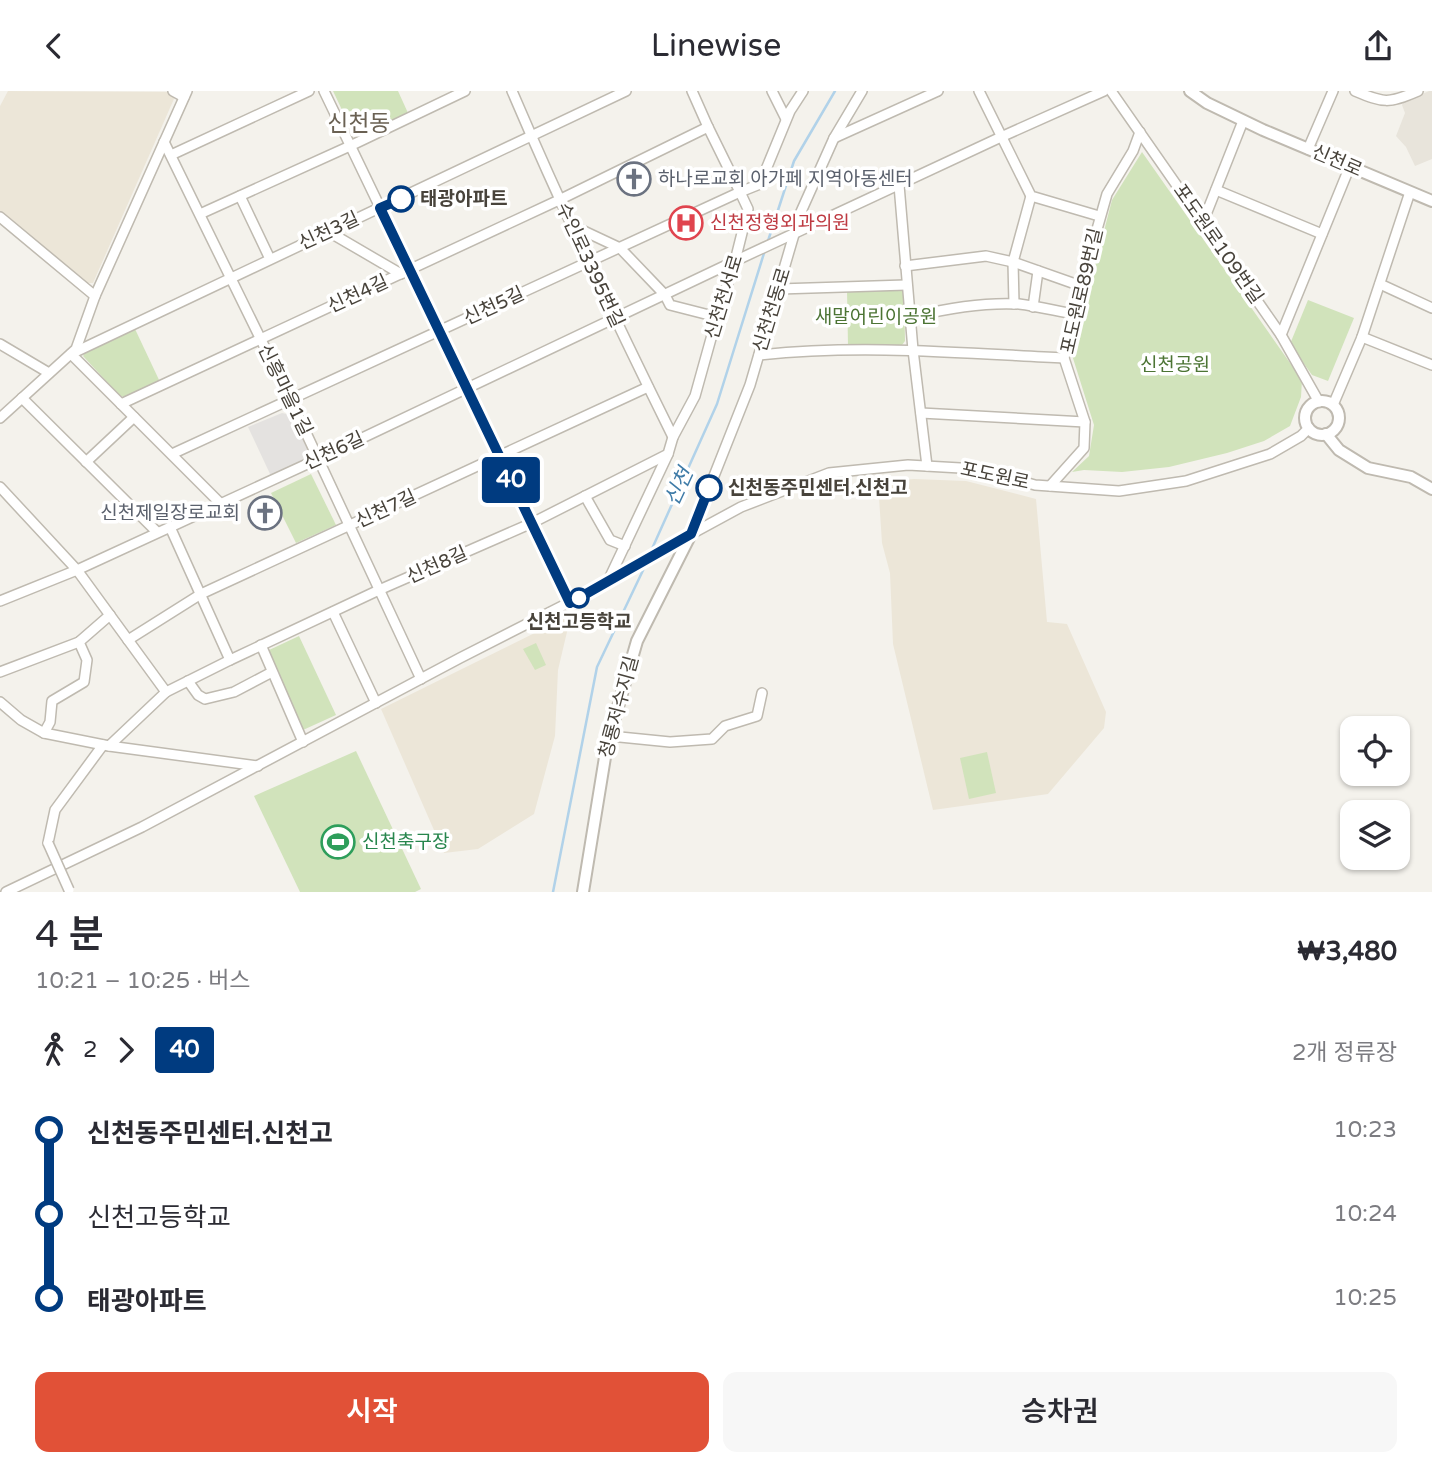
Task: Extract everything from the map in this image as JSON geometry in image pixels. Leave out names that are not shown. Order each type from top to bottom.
[{"type":"street","points":[[0,418],[76,349],[95,296],[186,94],[173,91]]},
{"type":"street","points":[[171,155],[309,91]]},
{"type":"street","points":[[324,91],[380,208],[406,272],[439,332],[570,603]]},
{"type":"street","points":[[200,214],[465,91]]},
{"type":"street","name":"수인로3395번길","points":[[512,91],[614,319],[673,437]]},
{"type":"street","name":"신천3길","points":[[71,353],[626,91]]},
{"type":"street","name":"신천천서로","points":[[673,437],[695,395],[748,209],[692,91]]},
{"type":"street","points":[[772,91],[786,119]]},
{"type":"street","points":[[740,192],[760,184],[786,119],[803,91]]},
{"type":"street","name":"신천천동로","points":[[686,536],[750,385],[800,214],[834,138],[862,91]]},
{"type":"street","points":[[834,138],[938,91]]},
{"type":"street","points":[[979,91],[1031,196],[1013,262],[1014,305]]},
{"type":"street","name":"신천6길","points":[[0,601],[77,570],[318,459],[735,261],[1104,91]]},
{"type":"street","name":"포도원로109번길","points":[[1111,91],[1281,335],[1319,402]]},
{"type":"street","name":"신천로","points":[[1189,91],[1243,121],[1432,201]]},
{"type":"street","points":[[1308,149],[1333,91]]},
{"type":"street","points":[[1354,91],[1380,101],[1400,99],[1418,91]]},
{"type":"street","points":[[1203,222],[1243,121]]},
{"type":"street","name":"신천4길","points":[[121,404],[559,200],[708,127]]},
{"type":"street","name":"포도원로89번길","points":[[1085,422],[1063,358],[1099,216],[1107,194],[1133,151],[1140,132]]},
{"type":"street","name":"신흥마을1길","points":[[164,142],[290,400],[421,679]]},
{"type":"street","points":[[1281,335],[1350,166]]},
{"type":"street","points":[[899,185],[906,285],[927,466]]},
{"type":"street","points":[[1216,190],[1322,234]]},
{"type":"street","name":"신천5길","points":[[172,454],[740,192]]},
{"type":"street","points":[[1333,405],[1362,338],[1410,192]]},
{"type":"street","points":[[240,196],[270,259]]},
{"type":"street","points":[[1031,196],[1099,216]]},
{"type":"street","points":[[0,217],[95,296]]},
{"type":"street","points":[[571,225],[620,248],[665,295],[670,305],[717,317]]},
{"type":"street","points":[[329,232],[406,272]]},
{"type":"street","points":[[905,266],[986,256],[1013,262],[1081,286]]},
{"type":"street","points":[[1033,307],[1038,271]]},
{"type":"street","points":[[1380,284],[1432,308]]},
{"type":"street","points":[[779,289],[906,285]]},
{"type":"street","points":[[910,317],[957,306],[987,304],[1033,307],[1073,314]]},
{"type":"street","points":[[1362,338],[1432,365]]},
{"type":"street","points":[[0,344],[49,373]]},
{"type":"street","points":[[759,355],[782,352],[913,350],[1063,358]]},
{"type":"street","points":[[71,353],[220,503]]},
{"type":"street","name":"신천7길","points":[[128,640],[201,594],[648,387]]},
{"type":"street","points":[[22,398],[157,532]]},
{"type":"street","points":[[1324,401],[1333,405],[1338,412],[1339,422],[1334,430],[1326,434],[1316,433],[1309,428],[1306,419],[1308,410],[1315,403],[1324,401]]},
{"type":"street","points":[[920,413],[1085,422],[1084,448],[1050,486]]},
{"type":"street","points":[[86,462],[134,417]]},
{"type":"street","name":"포도원로","points":[[611,580],[741,507],[829,473],[908,465],[978,469],[1035,485],[1119,491],[1186,481],[1270,454],[1301,436],[1309,428]]},
{"type":"street","points":[[1326,434],[1339,450],[1368,468],[1411,477],[1432,489]]},
{"type":"street","points":[[6,892],[142,827],[611,580],[668,454],[673,437]]},
{"type":"street","name":"신천8길","points":[[71,891],[48,843],[55,810],[106,745],[166,692],[379,590],[532,523],[668,454]]},
{"type":"street","points":[[0,487],[77,570],[166,692]]},
{"type":"street","points":[[585,496],[610,540],[625,546]]},
{"type":"street","points":[[170,527],[230,660]]},
{"type":"street","name":"청룡저수지길","points":[[583,892],[610,736],[637,641],[686,536]]},
{"type":"street","points":[[333,612],[376,703]]},
{"type":"street","points":[[0,671],[79,642],[110,615]]},
{"type":"street","points":[[44,733],[50,722],[52,701],[84,683],[87,660],[79,642]]},
{"type":"street","points":[[261,645],[303,742]]},
{"type":"street","points":[[188,681],[198,695],[205,699],[234,692],[272,672]]},
{"type":"street","points":[[610,736],[670,742],[712,739],[725,726],[757,716],[762,693]]},
{"type":"street","points":[[0,702],[21,720],[44,733],[106,745],[258,766]]},
{"type":"shaded area","points":[[8,91],[177,92],[93,283],[82,283],[0,211],[0,106]]},
{"type":"shaded area","points":[[1432,91],[1432,159],[1415,166],[1406,147],[1396,136],[1405,113],[1403,103]]},
{"type":"shaded area","points":[[282,413],[291,415],[310,454],[308,460],[271,476],[248,427]]},
{"type":"shaded area","points":[[914,479],[966,481],[1036,499],[1047,622],[1067,624],[1106,712],[1104,728],[1048,794],[933,810],[893,644],[890,573],[882,543],[878,482]]},
{"type":"shaded area","name":"신천고등학교","points":[[571,615],[558,670],[555,736],[534,814],[478,849],[444,853],[381,709]]},
{"type":"green space","points":[[333,91],[398,91],[408,113],[360,136],[353,133]]},
{"type":"green space","name":"신천공원","points":[[1142,152],[1302,380],[1301,397],[1290,426],[1264,441],[1169,467],[1122,472],[1072,472],[1089,456],[1094,425],[1072,355],[1112,200]]},
{"type":"green space","name":"새말어린이공원","points":[[902,288],[905,341],[902,345],[848,346],[847,290]]},
{"type":"green space","points":[[1308,300],[1354,318],[1328,381],[1312,375],[1290,344]]},
{"type":"green space","points":[[135,329],[160,382],[130,398],[120,396],[83,356],[87,350]]},
{"type":"green space","points":[[311,474],[336,525],[296,543],[271,493]]},
{"type":"green space","points":[[299,636],[336,715],[303,730],[267,651]]},
{"type":"green space","points":[[536,643],[546,665],[535,670],[523,649]]},
{"type":"green space","name":"신천축구장","points":[[356,751],[421,889],[415,892],[300,892],[254,796]]},
{"type":"green space","points":[[987,752],[996,793],[969,799],[960,758]]},
{"type":"waterway","name":"신천","points":[[767,244],[794,161],[835,91]]},
{"type":"waterway","name":"신천","points":[[651,551],[717,404],[765,250]]},
{"type":"waterway","name":"신천","points":[[553,892],[597,667],[646,564]]},
{"type":"bus line","name":"40","points":[[401,199],[380,208],[570,603],[691,534],[709,488]]},
{"type":"place","name":"하나로교회 아가페 지역아동센터","points":[[634,179]]},
{"type":"place","name":"태광아파트","points":[[401,199]]},
{"type":"place","name":"신천정형외과의원","points":[[686,223]]},
{"type":"place","name":"신천동주민센터.신천고","points":[[709,488]]},
{"type":"place","name":"신천제일장로교회","points":[[265,513]]},
{"type":"place","name":"신천고등학교","points":[[579,598]]},
{"type":"place","name":"신천축구장","points":[[338,842]]},
{"type":"district","name":"신천동","points":[[359,124]]}]
